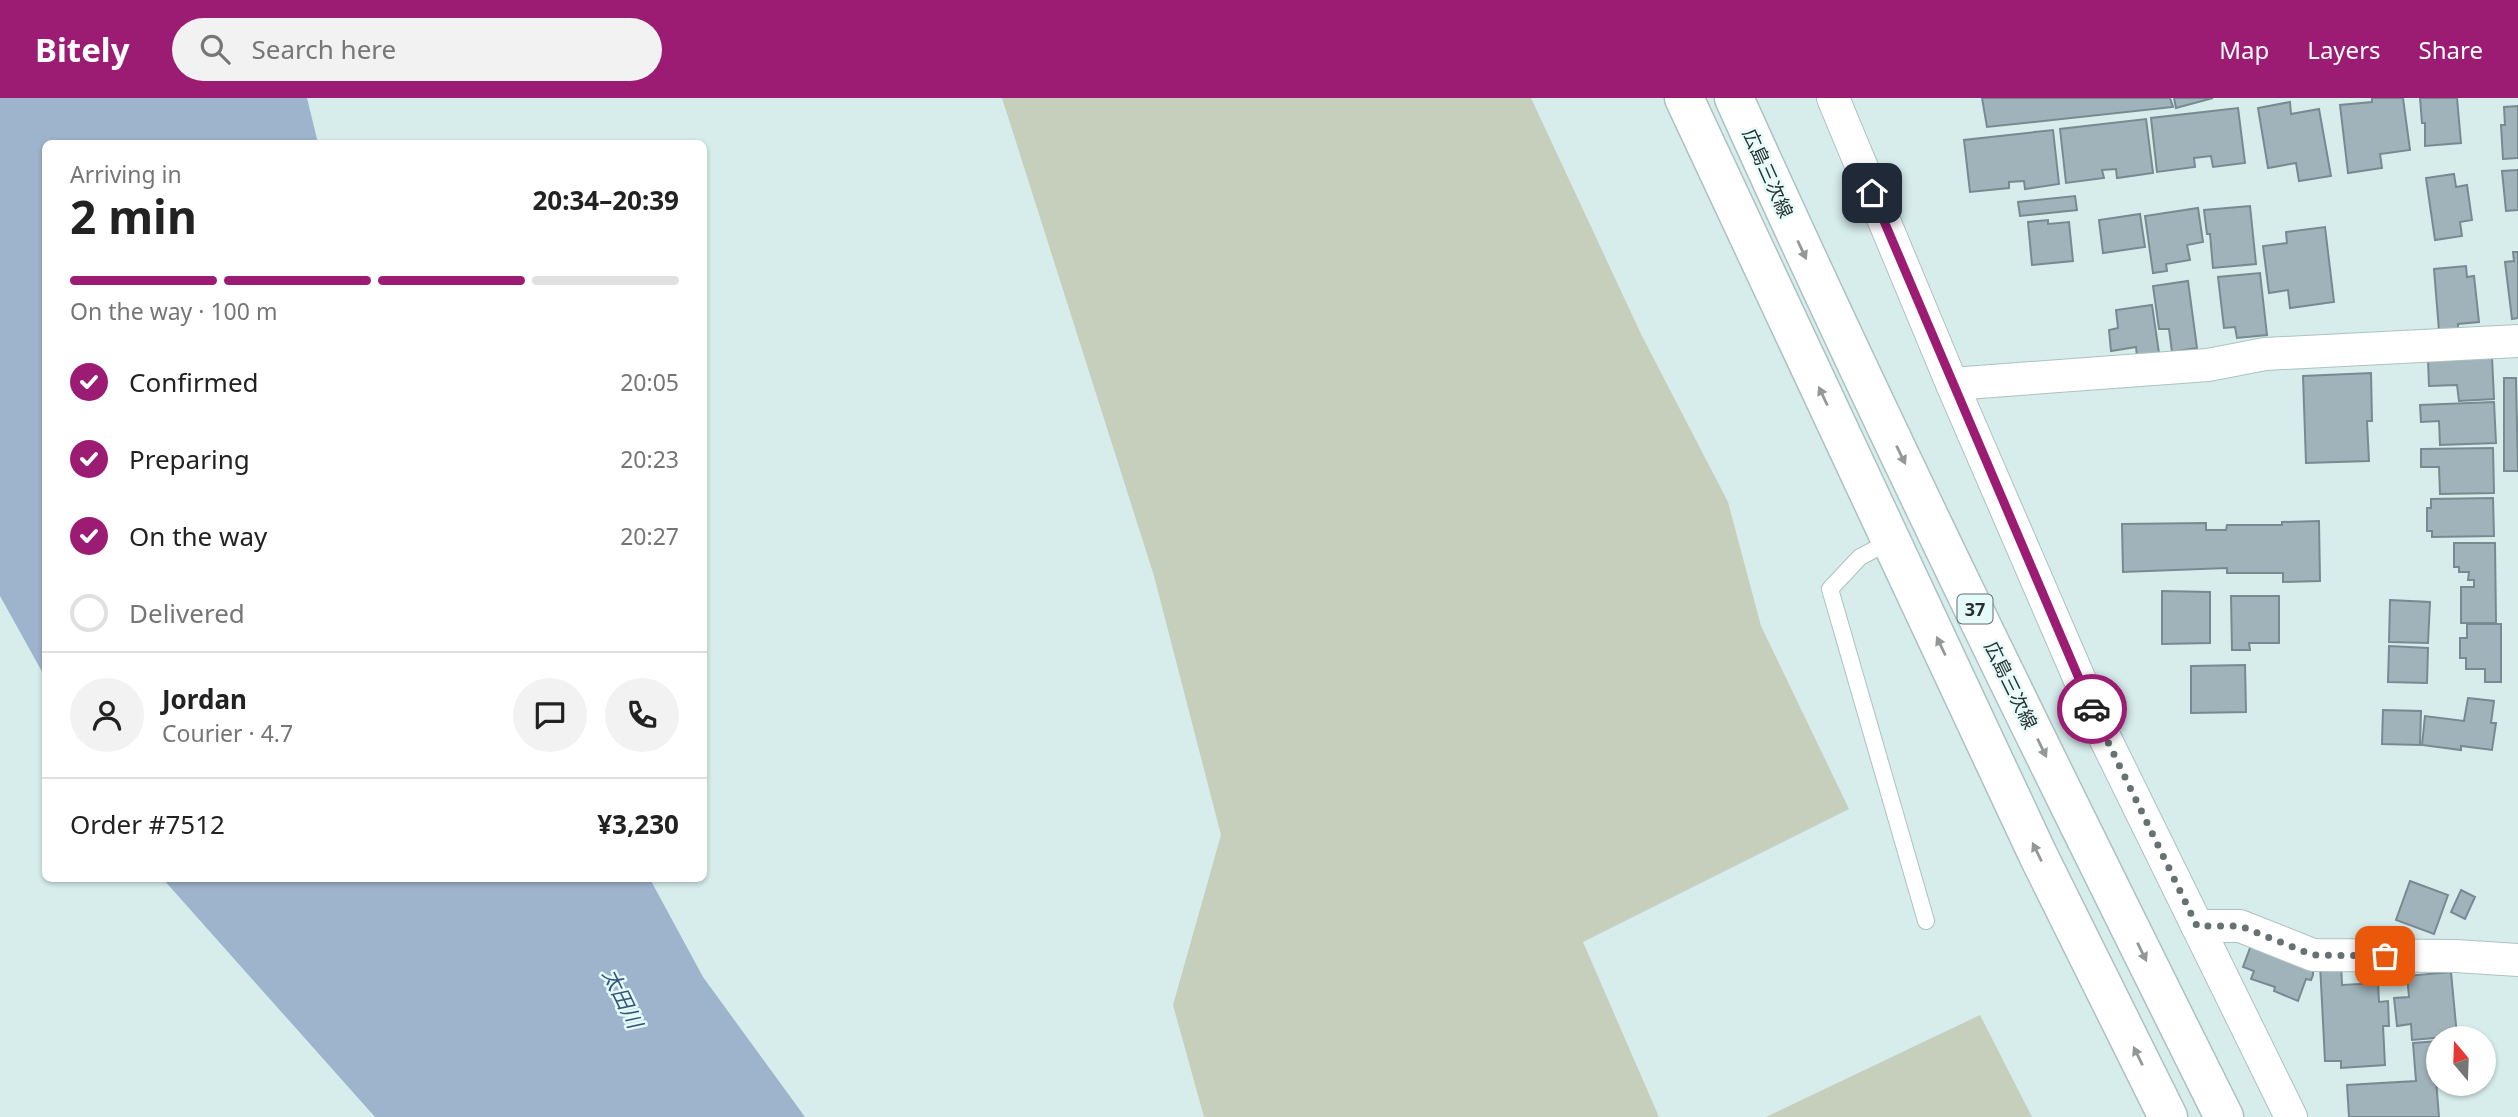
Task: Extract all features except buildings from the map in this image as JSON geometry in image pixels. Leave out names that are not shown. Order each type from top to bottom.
[{"type":"main road","name":"37","points":[[1684,98],[2038,855],[2168,1117]]},
{"type":"main road","name":"広島三次線","points":[[1734,98],[1802,250],[2224,1117]]},
{"type":"street","points":[[1833,98],[1952,384],[2105,738],[2291,1117]]},
{"type":"street","points":[[1952,384],[2208,365],[2265,354],[2518,341]]},
{"type":"street","points":[[2197,926],[2240,926],[2313,955],[2456,956],[2518,960]]},
{"type":"lane","points":[[1892,541],[1860,557],[1830,589],[1926,921]]},
{"type":"green space","points":[[1002,98],[1531,98],[1641,334],[1728,502],[1761,626],[1849,809],[1583,942],[1659,1117],[1204,1117],[1173,1005],[1221,835],[1154,576]]},
{"type":"green space","points":[[1980,1015],[2032,1117],[1766,1117]]},
{"type":"water","points":[[0,98],[307,98],[317,140],[42,140],[42,672],[0,596]]},
{"type":"water","name":"太田川","points":[[166,882],[652,882],[703,977],[805,1117],[375,1117]]},
{"type":"way so far","points":[[2092,709],[2197,926],[2240,926],[2313,955],[2385,956]]},
{"type":"route","points":[[1872,193],[2092,709]]}]
